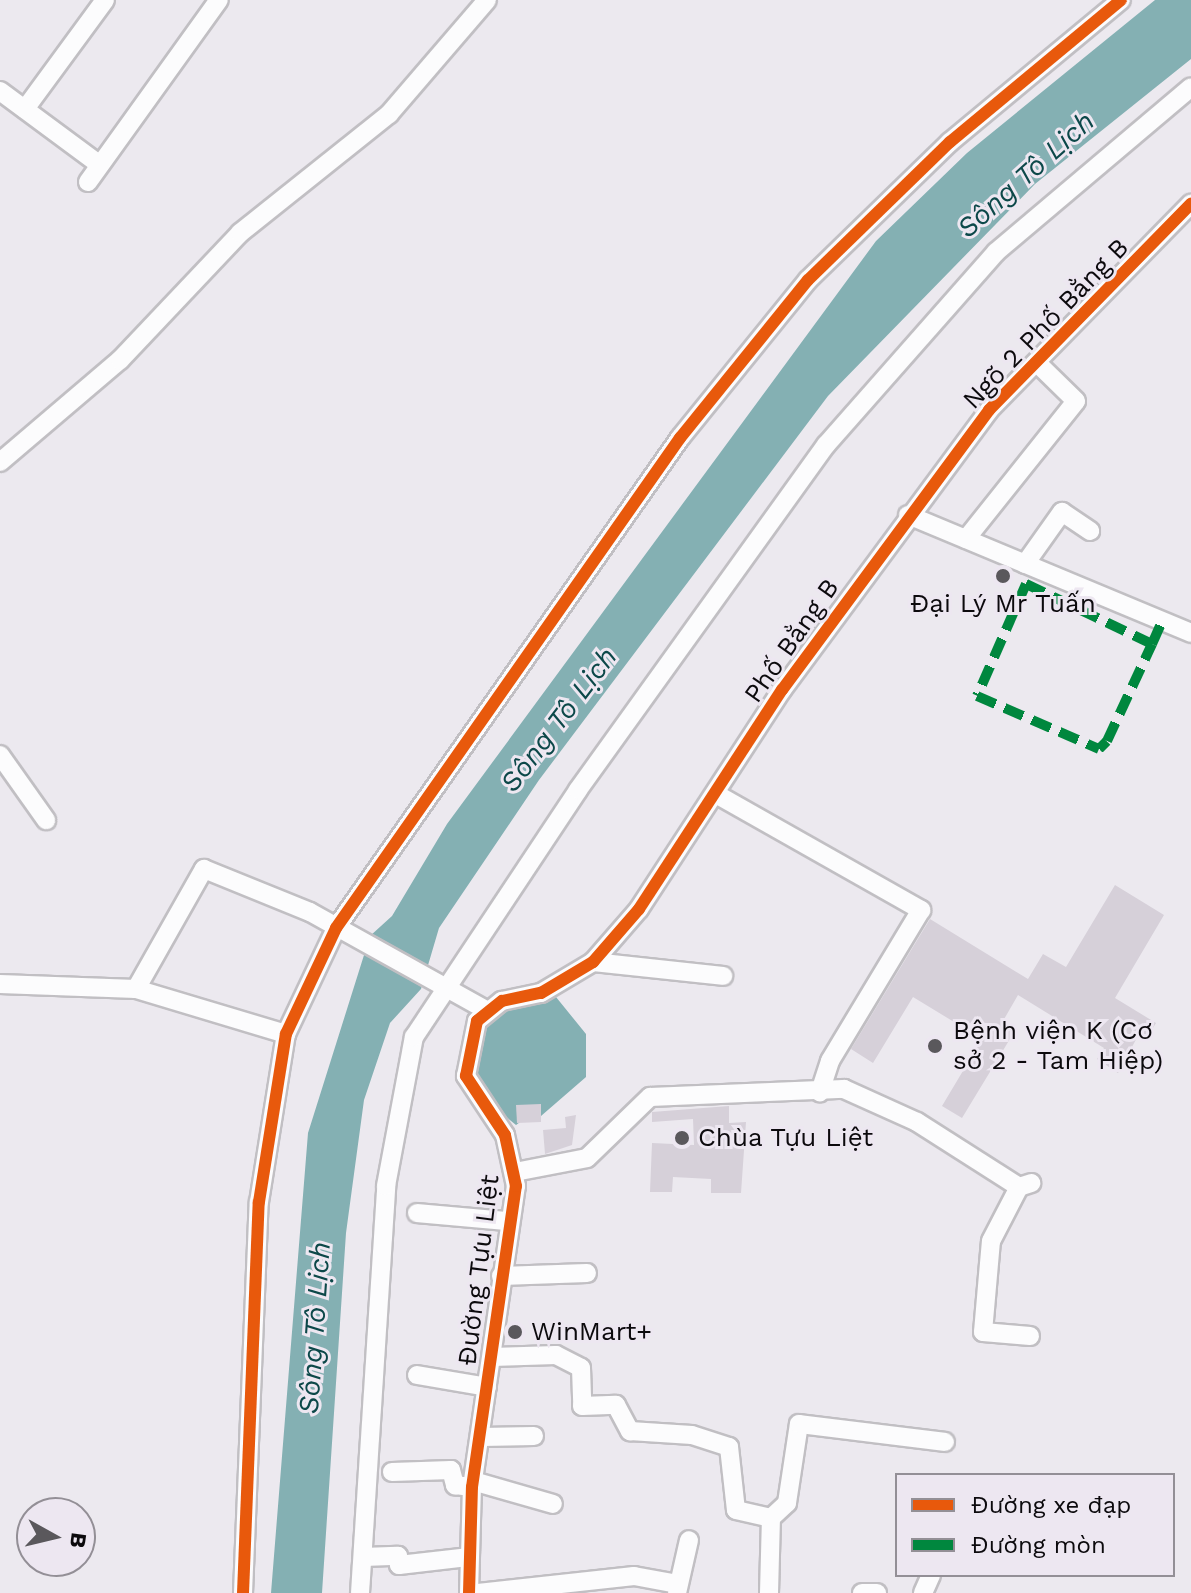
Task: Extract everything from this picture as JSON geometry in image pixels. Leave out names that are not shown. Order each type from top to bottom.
[{"type":"street","points":[[25,109],[105,0]]},
{"type":"street","points":[[88,182],[219,0]]},
{"type":"street","points":[[0,462],[120,360],[240,233],[389,114],[487,0]]},
{"type":"street","points":[[243,1593],[259,1202],[286,1034],[336,928],[680,438],[808,280],[950,142],[1121,0]]},
{"type":"street","points":[[360,1593],[396,1110],[414,1037],[444,987],[855,409],[996,252],[1191,87]]},
{"type":"street","points":[[0,91],[100,165]]},
{"type":"street","name":"Ngõ 2 Phố Bằng B","points":[[908,515],[989,410],[1191,204]]},
{"type":"street","points":[[966,539],[1076,401],[1037,363]]},
{"type":"street","points":[[1025,564],[1062,512],[1090,531]]},
{"type":"street","points":[[908,515],[1191,633]]},
{"type":"street","name":"Phố Bằng B","points":[[716,794],[908,515]]},
{"type":"street","points":[[0,755],[46,820]]},
{"type":"street","points":[[136,989],[204,869],[336,928],[486,1010],[572,980],[593,962],[639,909],[716,794],[921,910],[830,1061],[820,1092]]},
{"type":"street","points":[[593,962],[723,976]]},
{"type":"street","points":[[0,984],[136,989],[286,1034]]},
{"type":"street","name":"Đường Tựu Liệt","points":[[469,1593],[472,1484],[482,1437],[506,1221],[515,1172],[505,1135],[466,1076],[469,1040],[486,1010]]},
{"type":"street","points":[[515,1172],[587,1158],[650,1097],[820,1092],[871,1096],[1025,1185],[991,1241],[983,1332],[1030,1336]]},
{"type":"street","points":[[417,1213],[506,1221]]},
{"type":"street","points":[[501,1276],[587,1273]]},
{"type":"street","points":[[492,1357],[556,1355],[581,1368],[582,1406],[616,1405],[630,1431],[692,1435],[729,1447],[736,1510],[771,1518]]},
{"type":"street","points":[[417,1375],[487,1387]]},
{"type":"street","points":[[769,1593],[771,1518],[787,1503],[799,1424],[945,1442]]},
{"type":"street","points":[[482,1437],[534,1436]]},
{"type":"street","points":[[392,1472],[451,1470],[455,1485],[472,1484],[553,1504]]},
{"type":"street","points":[[478,1593],[634,1576],[677,1589],[689,1540]]},
{"type":"street","points":[[363,1557],[398,1556],[399,1565],[468,1557]]},
{"type":"street","points":[[862,1593],[877,1593]]},
{"type":"water","name":"Sông Tô Lịch","points":[[1155,0],[1191,0],[1191,59],[1035,184],[828,396],[539,780],[439,928],[421,989],[390,1023],[364,1100],[346,1233],[322,1593],[271,1593],[308,1133],[370,936],[392,916],[447,824],[876,241],[967,153]]},
{"type":"water","points":[[556,997],[586,1034],[586,1077],[541,1116],[540,1108],[516,1125],[483,1098],[467,1057],[490,1013]]},
{"type":"building","points":[[1115,885],[1164,915],[1115,998],[1156,1023],[1148,1036],[1140,1032],[1118,1073],[1097,1059],[1104,1048],[1018,995],[1003,1021],[1016,1029],[962,1118],[942,1106],[982,1039],[913,997],[873,1063],[851,1049],[930,919],[1028,979],[1043,954],[1066,967]]},
{"type":"building","points":[[541,1104],[541,1122],[517,1123],[516,1105]]},
{"type":"building","points":[[729,1106],[729,1123],[746,1122],[741,1193],[711,1193],[711,1179],[673,1177],[672,1192],[650,1192],[652,1143],[694,1145],[693,1119],[652,1122],[652,1112]]},
{"type":"building","points":[[576,1115],[572,1145],[545,1154],[543,1130],[566,1128],[565,1117]]},
{"type":"marked path","points":[[1152,644],[1026,584],[977,696],[1099,749],[1107,741],[1152,644],[1163,619]]},
{"type":"cycle path","points":[[243,1593],[259,1202],[286,1034],[336,928],[680,438],[808,280],[950,142],[1121,0]]},
{"type":"cycle path","points":[[469,1593],[472,1487],[516,1186],[505,1135],[466,1076],[477,1021],[502,1001],[541,993],[593,962],[639,909],[782,690],[989,410],[1191,204]]},
{"type":"place","name":"Đại Lý Mr Tuấn","points":[[1003,576]]},
{"type":"place","name":"Bệnh viện K (Cơ sở 2 - Tam Hiệp)","points":[[935,1046]]},
{"type":"place","name":"Chùa Tựu Liệt","points":[[682,1138]]},
{"type":"place","name":"WinMart+","points":[[515,1332]]}]
